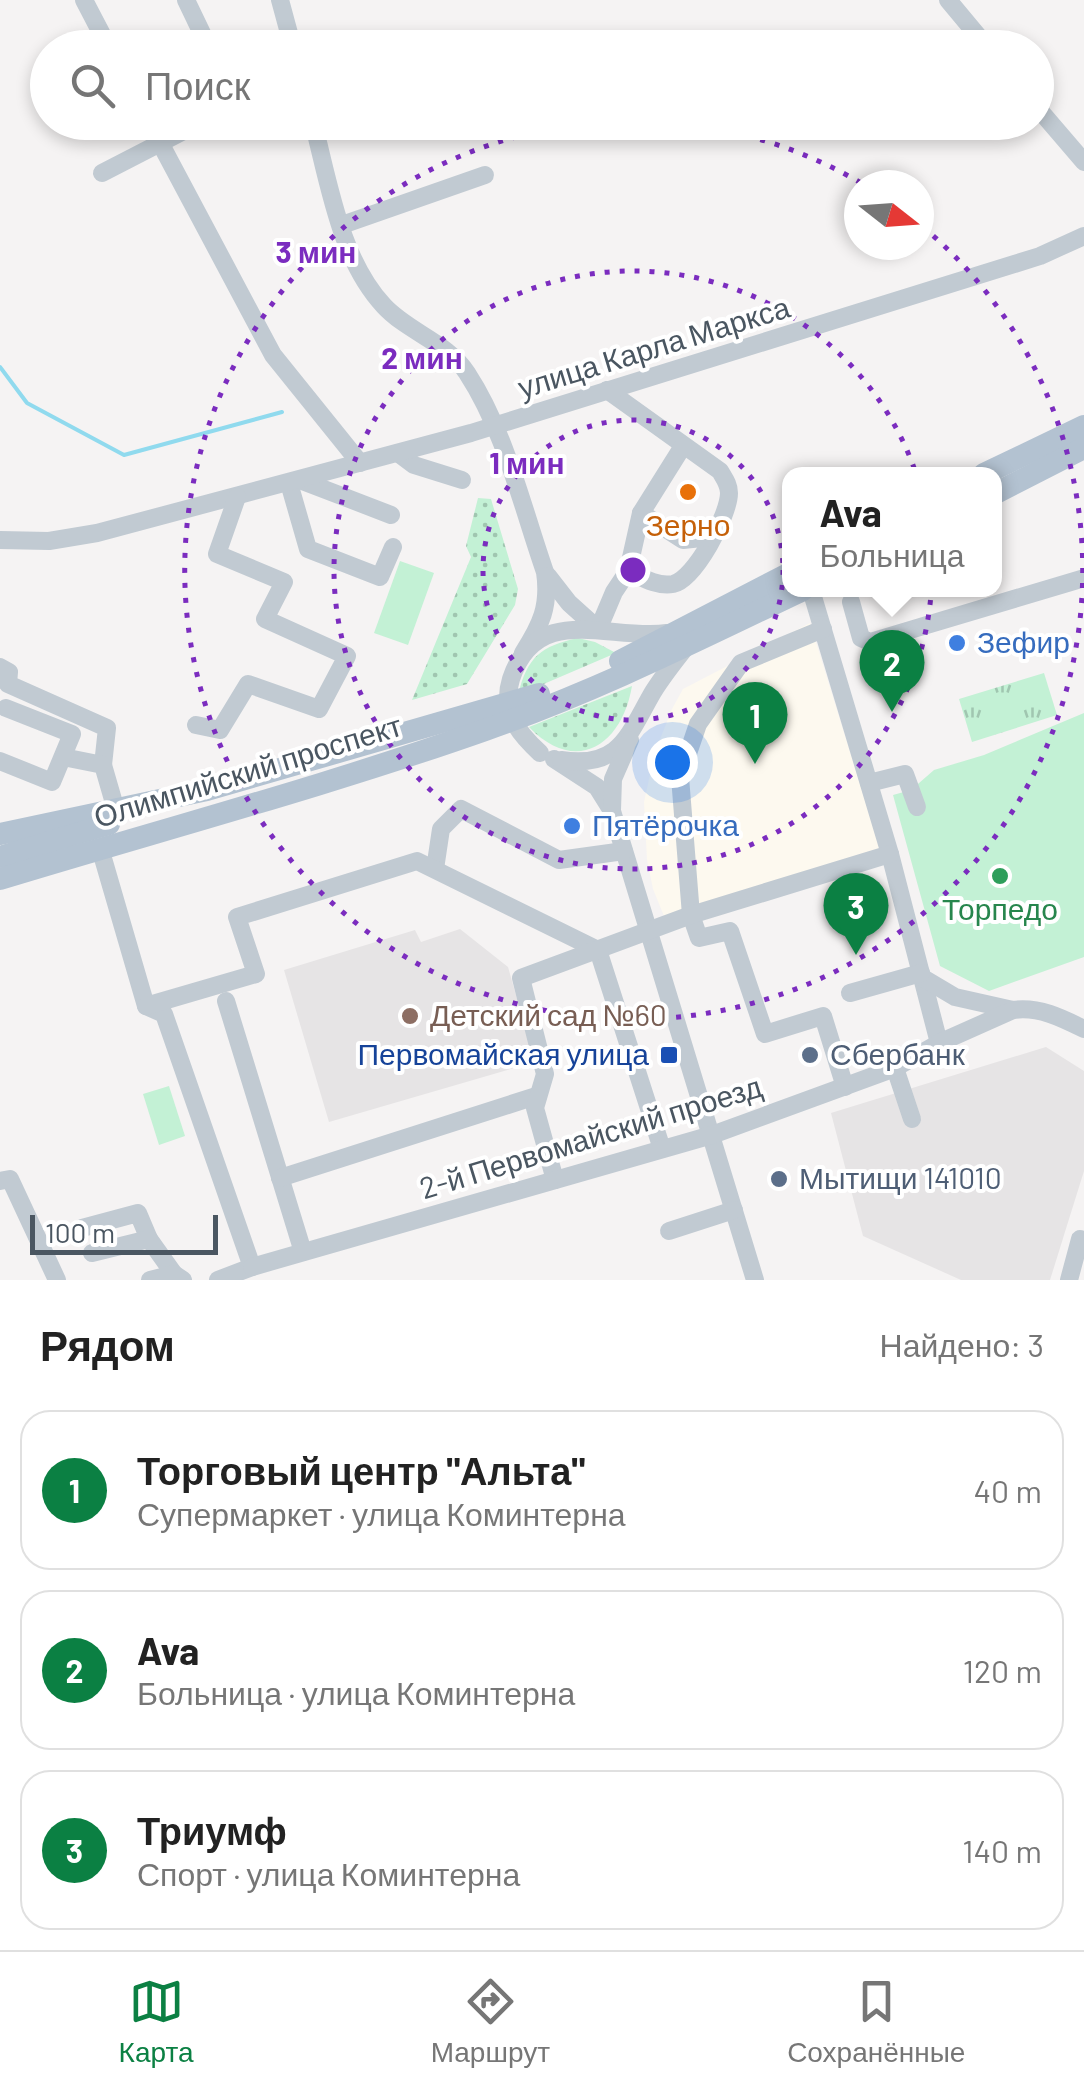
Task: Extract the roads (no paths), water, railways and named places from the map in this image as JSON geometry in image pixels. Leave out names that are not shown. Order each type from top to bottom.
[{"type":"main road","points":[[999,467],[1084,426]]},
{"type":"main road","points":[[1002,490],[1084,448]]},
{"type":"main road","name":"Олимпийский проспект","points":[[679,640],[782,577]]},
{"type":"main road","name":"Олимпийский проспект","points":[[0,881],[509,712],[786,597]]},
{"type":"main road","name":"Олимпийский проспект","points":[[207,790],[484,720]]},
{"type":"main road","points":[[0,834],[207,790]]},
{"type":"main road","points":[[0,857],[207,790]]},
{"type":"street","points":[[84,0],[100,30]]},
{"type":"street","points":[[186,0],[200,30]]},
{"type":"street","points":[[280,0],[288,30]]},
{"type":"street","points":[[948,0],[973,30]]},
{"type":"street","points":[[1054,127],[1084,162]]},
{"type":"street","points":[[158,140],[272,354],[360,463]]},
{"type":"street","points":[[102,172],[170,140]]},
{"type":"street","points":[[318,140],[342,225],[375,295],[401,320],[456,359],[468,374],[494,426],[545,572],[547,608],[519,662],[509,712],[524,738],[597,787],[612,810],[755,1280]]},
{"type":"street","points":[[342,225],[485,175]]},
{"type":"street","name":"улица Карла Маркса","points":[[0,540],[48,541],[97,533],[237,497],[608,390],[783,345],[1079,246]]},
{"type":"street","points":[[608,390],[720,472],[730,494],[702,558],[684,580],[668,585],[628,570]]},
{"type":"street","points":[[598,630],[628,570],[640,514],[683,446]]},
{"type":"street","points":[[398,453],[414,465],[462,480]]},
{"type":"street","points":[[295,481],[391,515]]},
{"type":"street","points":[[295,481],[308,549],[380,576],[393,547]]},
{"type":"street","points":[[196,725],[220,730],[248,684],[319,710],[347,656],[265,620],[284,582],[217,554],[237,497]]},
{"type":"street","points":[[640,514],[683,540],[711,537]]},
{"type":"street","points":[[545,572],[569,603],[633,662],[642,687],[639,720],[613,779],[612,810]]},
{"type":"street","points":[[851,602],[861,638],[870,642],[1084,578]]},
{"type":"street","points":[[813,597],[890,854],[939,1043]]},
{"type":"street","points":[[823,629],[741,663],[698,724],[680,777],[691,915],[698,938],[730,931],[765,1034],[824,1016],[844,1087]]},
{"type":"street","name":"Олимпийский проспект","points":[[561,630],[598,630],[679,640],[639,720],[611,754],[593,761],[547,756],[484,720],[519,662],[541,638],[561,630]]},
{"type":"street","points":[[0,667],[9,672],[8,684],[107,728],[103,765],[116,810]]},
{"type":"street","points":[[0,761],[52,782],[72,734],[6,708]]},
{"type":"street","points":[[62,757],[103,765]]},
{"type":"street","points":[[869,783],[905,774],[917,808]]},
{"type":"street","points":[[435,869],[442,830],[461,809],[559,860],[624,851]]},
{"type":"street","points":[[100,848],[146,1006],[164,1014],[252,1267],[218,1280]]},
{"type":"street","points":[[555,1180],[535,1108],[546,1074],[521,978],[691,915],[890,854]]},
{"type":"street","points":[[146,1006],[256,974],[237,916],[417,860],[598,950],[662,1149]]},
{"type":"street","points":[[850,993],[922,975],[956,997],[1057,1016],[1084,1029]]},
{"type":"street","points":[[1002,986],[1010,1009]]},
{"type":"street","points":[[226,1001],[303,1252]]},
{"type":"street","name":"2-й Первомайский проезд","points":[[252,1267],[712,1135],[895,1068],[1010,1009]]},
{"type":"street","points":[[895,1068],[912,1119]]},
{"type":"street","points":[[280,1178],[536,1096]]},
{"type":"street","points":[[0,1182],[10,1180],[56,1280]]},
{"type":"street","points":[[669,1231],[734,1210]]},
{"type":"street","points":[[82,1228],[138,1213],[149,1239],[179,1277]]},
{"type":"street","points":[[92,1253],[149,1239]]},
{"type":"street","points":[[1069,1280],[1080,1239],[1084,1240]]},
{"type":"street","points":[[150,1280],[179,1277]]},
{"type":"waterway","points":[[0,367],[27,403],[124,455],[282,412]]},
{"type":"place","name":"Зерно","points":[[688,492]]},
{"type":"place","name":"Зефир","points":[[957,643]]},
{"type":"place","name":"Ava","points":[[892,712]]},
{"type":"place","name":"Торговый центр \"Альта\"","points":[[755,764]]},
{"type":"place","name":"Пятёрочка","points":[[572,826]]},
{"type":"place","name":"Торпедо","points":[[1000,876]]},
{"type":"place","name":"Триумф","points":[[856,955]]},
{"type":"place","name":"Детский сад №60","points":[[410,1016]]},
{"type":"place","name":"Первомайская улица","points":[[669,1055]]},
{"type":"place","name":"Сбербанк","points":[[810,1055]]},
{"type":"place","name":"Мытищи 141010","points":[[779,1179]]}]
